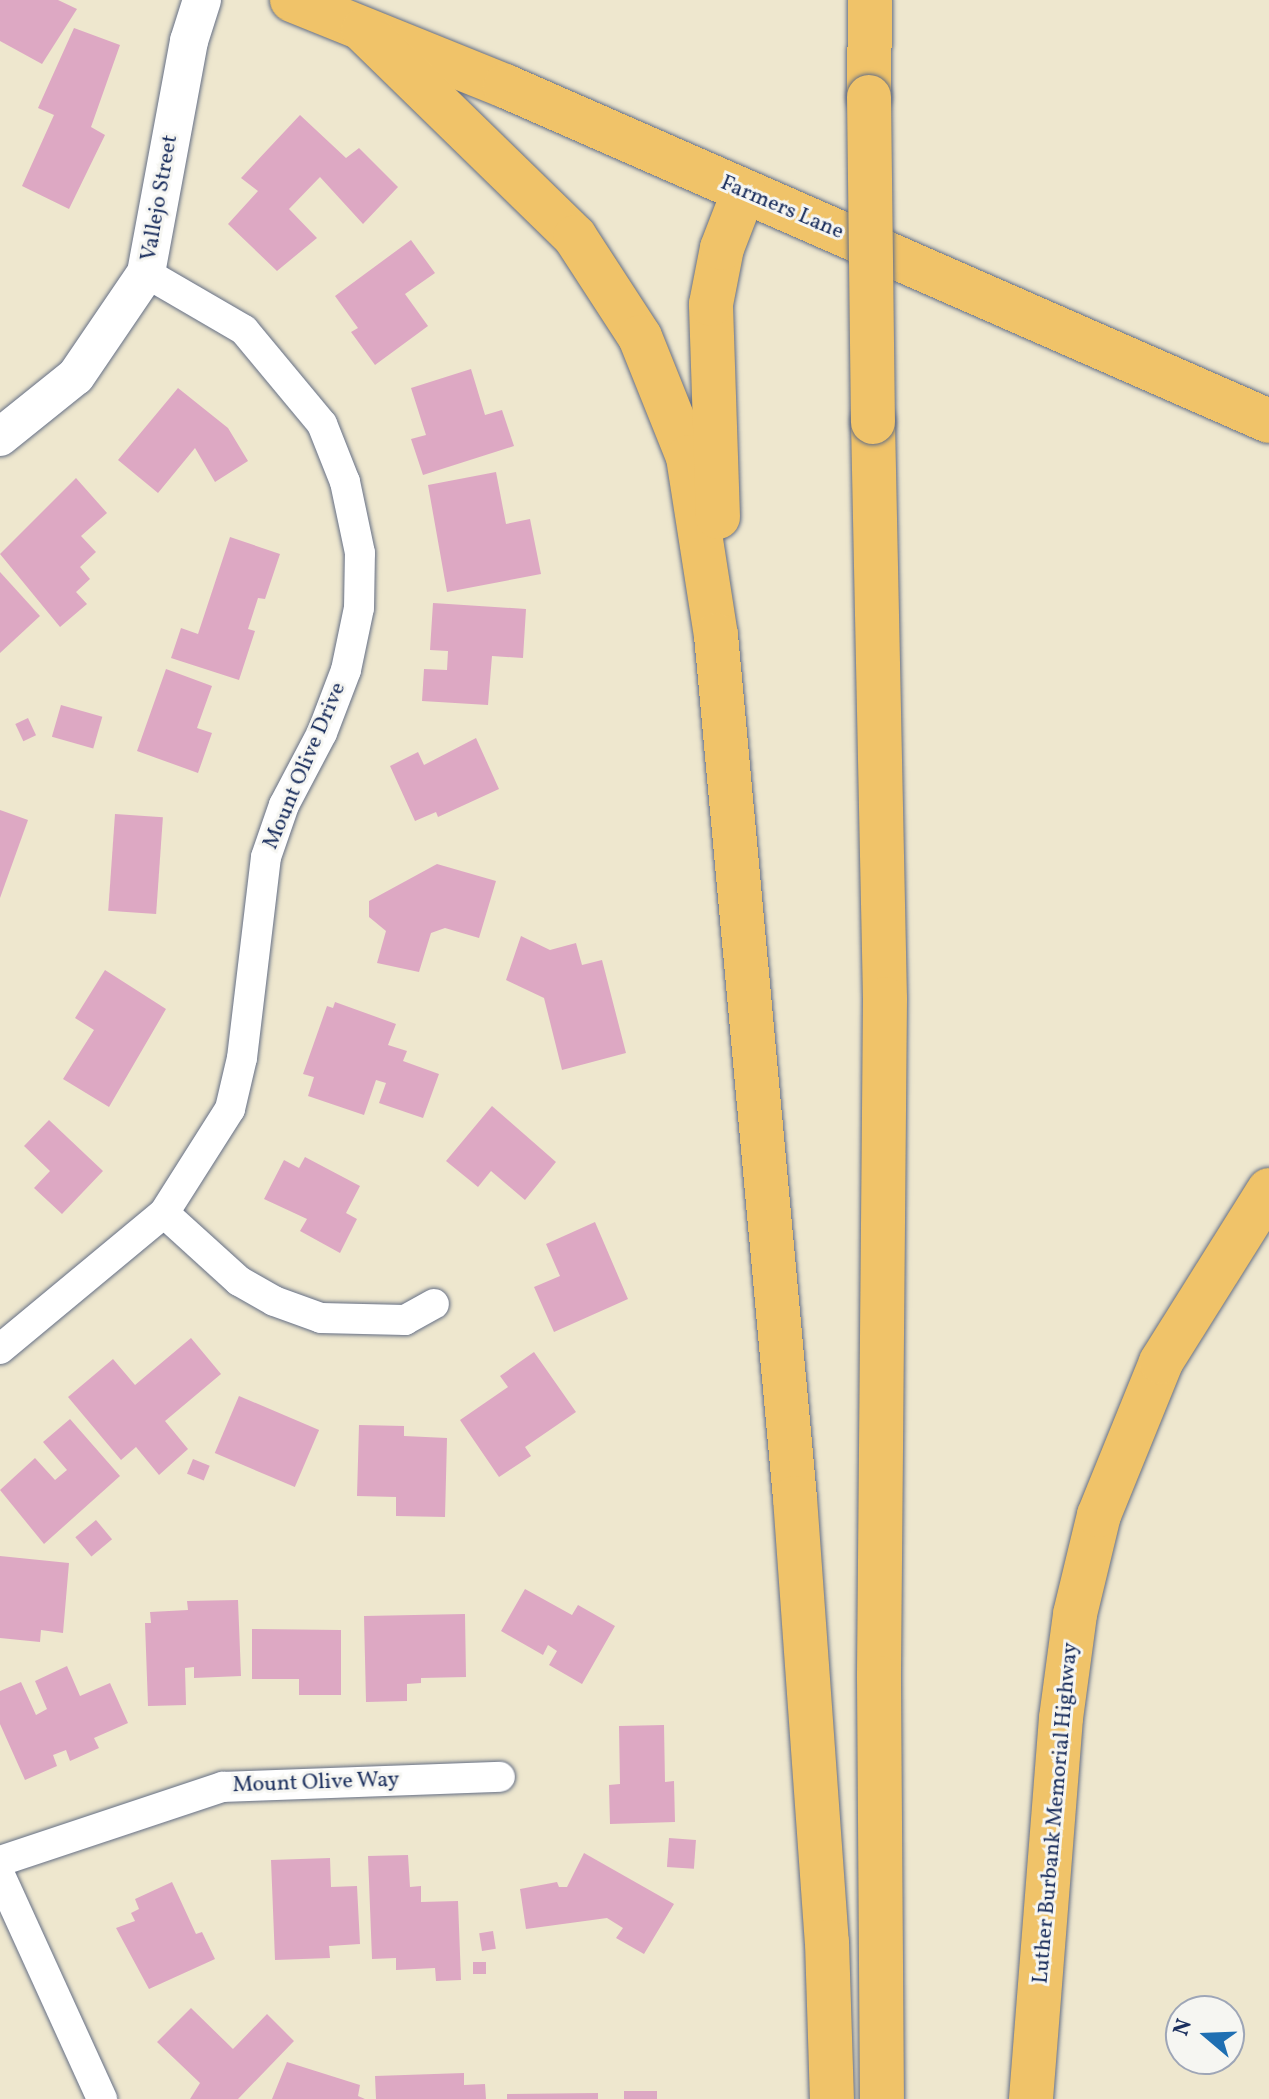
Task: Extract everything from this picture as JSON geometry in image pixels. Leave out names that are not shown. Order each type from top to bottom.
[{"type":"main road","name":"Farmers Lane","points":[[292,0],[744,191],[1269,421]]},
{"type":"main road","points":[[870,0],[873,422],[885,999],[879,1678],[882,2099]]},
{"type":"main road","points":[[363,30],[548,206],[622,304],[659,376],[688,457],[716,635],[806,1633],[832,2099]]},
{"type":"main road","points":[[716,635],[719,431],[710,322],[717,269],[744,191]]},
{"type":"main road","name":"Luther Burbank Memorial Highway","points":[[1031,2099],[1061,1718],[1075,1614],[1099,1515],[1161,1362],[1269,1190]]},
{"type":"street","name":"Vallejo Street","points":[[0,437],[76,376],[146,273],[189,41],[202,0]]},
{"type":"street","name":"Mount Olive Drive","points":[[0,1349],[164,1213],[230,1109],[242,1058],[266,857],[284,805],[322,733],[346,670],[359,608],[360,553],[345,482],[322,424],[287,375],[244,330],[146,273]]},
{"type":"street","points":[[164,1213],[239,1281],[274,1301],[321,1318],[405,1320],[434,1304]]},
{"type":"street","name":"Mount Olive Way","points":[[0,1861],[223,1787],[500,1777]]},
{"type":"street","points":[[0,1875],[102,2099]]},
{"type":"building","points":[[0,0],[58,0],[77,9],[42,64],[0,41]]},
{"type":"building","points":[[74,28],[120,45],[91,127],[105,135],[69,209],[22,186],[54,115],[38,108]]},
{"type":"building","points":[[300,115],[346,158],[359,148],[398,187],[363,224],[320,177],[289,209],[317,238],[277,271],[228,224],[258,191],[241,178]]},
{"type":"building","points":[[411,240],[435,273],[405,294],[428,326],[375,365],[351,332],[358,328],[335,296]]},
{"type":"building","points":[[471,369],[485,415],[502,410],[514,446],[423,475],[411,439],[426,435],[411,388]]},
{"type":"building","points":[[178,388],[228,428],[248,461],[215,482],[195,448],[158,493],[118,460]]},
{"type":"building","points":[[496,472],[506,524],[530,519],[541,574],[447,592],[428,485]]},
{"type":"building","points":[[76,478],[107,513],[81,536],[96,552],[80,567],[90,579],[76,592],[87,604],[60,627],[0,554]]},
{"type":"building","points":[[230,537],[280,554],[265,599],[258,598],[248,629],[255,631],[239,680],[171,658],[181,628],[198,634]]},
{"type":"building","points":[[0,572],[40,616],[0,653]]},
{"type":"building","points":[[433,603],[526,609],[523,658],[492,656],[488,705],[422,701],[424,669],[447,670],[448,651],[430,650]]},
{"type":"building","points":[[166,669],[212,686],[197,728],[212,733],[198,773],[137,751]]},
{"type":"building","points":[[61,705],[102,717],[93,749],[52,737]]},
{"type":"building","points":[[28,718],[36,735],[23,741],[15,724]]},
{"type":"building","points":[[476,738],[499,789],[438,817],[436,812],[415,821],[390,766],[418,752],[424,765]]},
{"type":"building","points":[[0,810],[28,820],[0,898]]},
{"type":"building","points":[[115,814],[163,817],[156,914],[108,911]]},
{"type":"building","points":[[437,864],[496,881],[479,938],[445,928],[431,933],[419,972],[377,963],[386,931],[369,917],[369,901]]},
{"type":"building","points":[[521,936],[550,950],[576,943],[582,965],[602,960],[626,1053],[562,1070],[544,998],[506,980]]},
{"type":"building","points":[[105,970],[166,1009],[109,1107],[63,1079],[94,1030],[75,1018]]},
{"type":"building","points":[[335,1002],[396,1024],[388,1045],[407,1051],[403,1061],[439,1074],[423,1118],[379,1103],[386,1083],[376,1080],[364,1115],[308,1096],[314,1077],[303,1074],[327,1006],[333,1008]]},
{"type":"building","points":[[492,1106],[556,1162],[525,1200],[491,1171],[478,1187],[446,1161]]},
{"type":"building","points":[[49,1120],[103,1171],[62,1214],[34,1188],[50,1171],[24,1146]]},
{"type":"building","points":[[305,1157],[360,1186],[346,1213],[357,1219],[340,1253],[300,1231],[307,1219],[264,1199],[284,1160],[299,1168]]},
{"type":"building","points":[[595,1222],[628,1299],[554,1332],[534,1287],[560,1276],[546,1244]]},
{"type":"building","points":[[191,1338],[221,1374],[165,1421],[188,1449],[159,1475],[136,1447],[121,1460],[68,1397],[113,1359],[135,1385]]},
{"type":"building","points":[[534,1352],[576,1412],[525,1447],[531,1456],[499,1477],[460,1420],[508,1387],[500,1376]]},
{"type":"building","points":[[239,1396],[319,1430],[295,1487],[215,1453]]},
{"type":"building","points":[[70,1419],[120,1476],[44,1544],[0,1490],[35,1458],[55,1480],[67,1470],[43,1442]]},
{"type":"building","points":[[359,1425],[404,1426],[404,1436],[447,1438],[445,1517],[396,1516],[396,1497],[357,1496]]},
{"type":"building","points":[[193,1459],[210,1466],[204,1481],[187,1474]]},
{"type":"building","points":[[96,1520],[112,1539],[91,1557],[75,1537]]},
{"type":"building","points":[[0,1556],[69,1563],[63,1633],[41,1630],[40,1642],[0,1638]]},
{"type":"building","points":[[525,1589],[572,1615],[578,1605],[615,1626],[582,1684],[549,1665],[557,1651],[548,1645],[543,1655],[501,1631]]},
{"type":"building","points":[[238,1600],[241,1676],[194,1678],[194,1667],[185,1668],[186,1705],[148,1706],[145,1623],[151,1623],[150,1612],[188,1610],[187,1601]]},
{"type":"building","points":[[465,1614],[466,1677],[421,1678],[421,1683],[407,1684],[407,1701],[366,1702],[364,1616]]},
{"type":"building","points":[[252,1629],[341,1630],[341,1695],[299,1695],[299,1679],[252,1679]]},
{"type":"building","points":[[67,1666],[80,1696],[110,1683],[128,1723],[94,1738],[99,1748],[70,1761],[66,1750],[53,1755],[57,1766],[25,1780],[0,1724],[0,1691],[21,1682],[36,1715],[47,1709],[35,1681]]},
{"type":"building","points":[[664,1725],[665,1782],[674,1781],[675,1822],[610,1824],[609,1785],[620,1784],[619,1726]]},
{"type":"building","points":[[669,1838],[696,1840],[694,1869],[667,1867]]},
{"type":"building","points":[[584,1853],[674,1904],[644,1954],[616,1938],[623,1928],[607,1918],[526,1929],[520,1889],[557,1882],[559,1887],[567,1887]]},
{"type":"building","points":[[408,1855],[410,1887],[421,1886],[421,1902],[458,1901],[461,1980],[436,1981],[435,1968],[396,1970],[396,1958],[372,1959],[368,1856]]},
{"type":"building","points":[[330,1858],[331,1887],[357,1886],[360,1944],[329,1946],[330,1958],[275,1960],[271,1860]]},
{"type":"building","points":[[172,1882],[196,1934],[202,1932],[215,1959],[149,1989],[116,1928],[135,1921],[131,1913],[139,1909],[135,1899]]},
{"type":"building","points":[[493,1931],[496,1949],[482,1951],[479,1933]]},
{"type":"building","points":[[473,1962],[486,1962],[486,1974],[473,1974]]},
{"type":"building","points":[[191,2008],[233,2049],[267,2014],[294,2041],[238,2099],[190,2099],[200,2083],[157,2042]]},
{"type":"building","points":[[287,2062],[360,2085],[358,2096],[365,2099],[272,2099]]},
{"type":"building","points":[[464,2073],[464,2085],[485,2084],[486,2099],[376,2099],[375,2076]]},
{"type":"building","points":[[624,2091],[657,2091],[657,2099],[624,2099]]},
{"type":"building","points":[[598,2093],[598,2099],[507,2099],[507,2094]]}]
